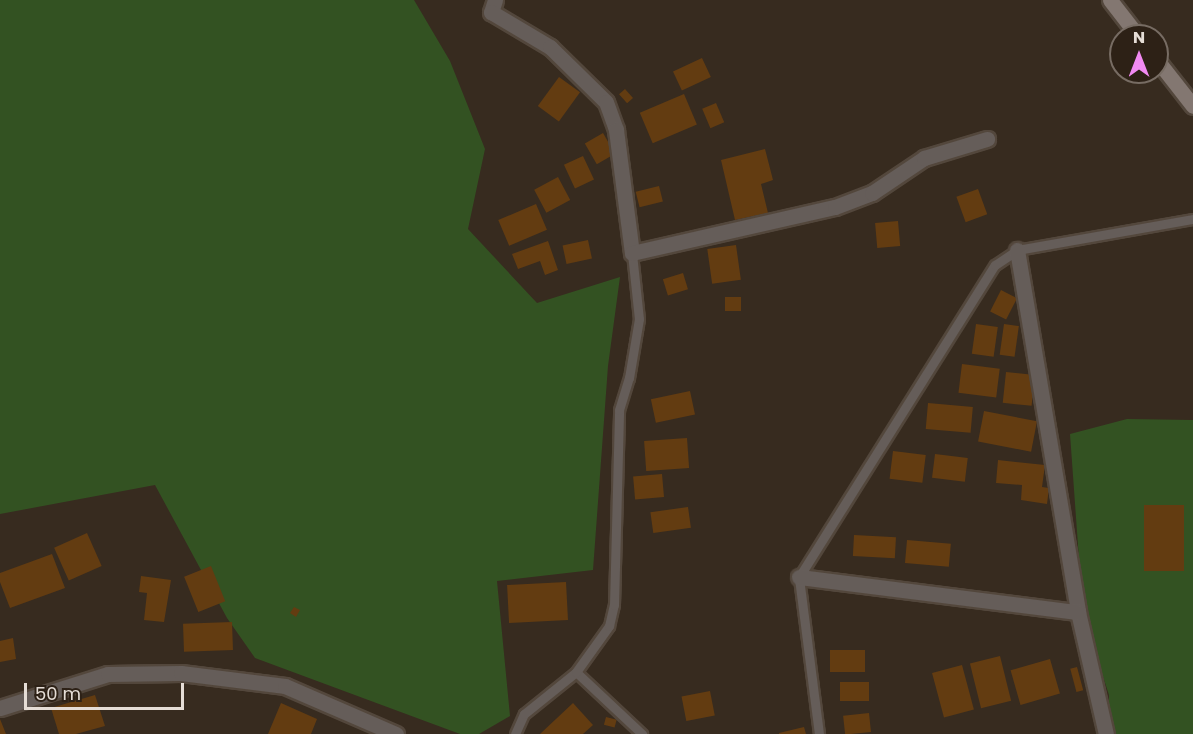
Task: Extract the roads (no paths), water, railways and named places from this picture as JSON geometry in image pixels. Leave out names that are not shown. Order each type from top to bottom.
[{"type":"street","points":[[495,0],[491,12],[550,47],[606,102],[616,130],[632,253],[835,207],[872,193],[924,158],[987,139]]},
{"type":"street","points":[[1110,0],[1129,24]]},
{"type":"street","points":[[1169,75],[1193,106]]},
{"type":"street","points":[[1017,250],[1078,612],[1106,734]]},
{"type":"street","points":[[800,577],[1078,612]]},
{"type":"street","points":[[0,708],[108,674],[181,673],[285,686],[396,734]]},
{"type":"lane","points":[[1119,0],[1131,24]]},
{"type":"lane","points":[[819,734],[800,577],[995,265],[1017,250],[1193,219]]},
{"type":"lane","points":[[515,734],[524,714],[576,672],[609,626],[614,605],[619,410],[629,378],[639,319],[632,253]]},
{"type":"lane","points":[[576,672],[642,734]]}]
